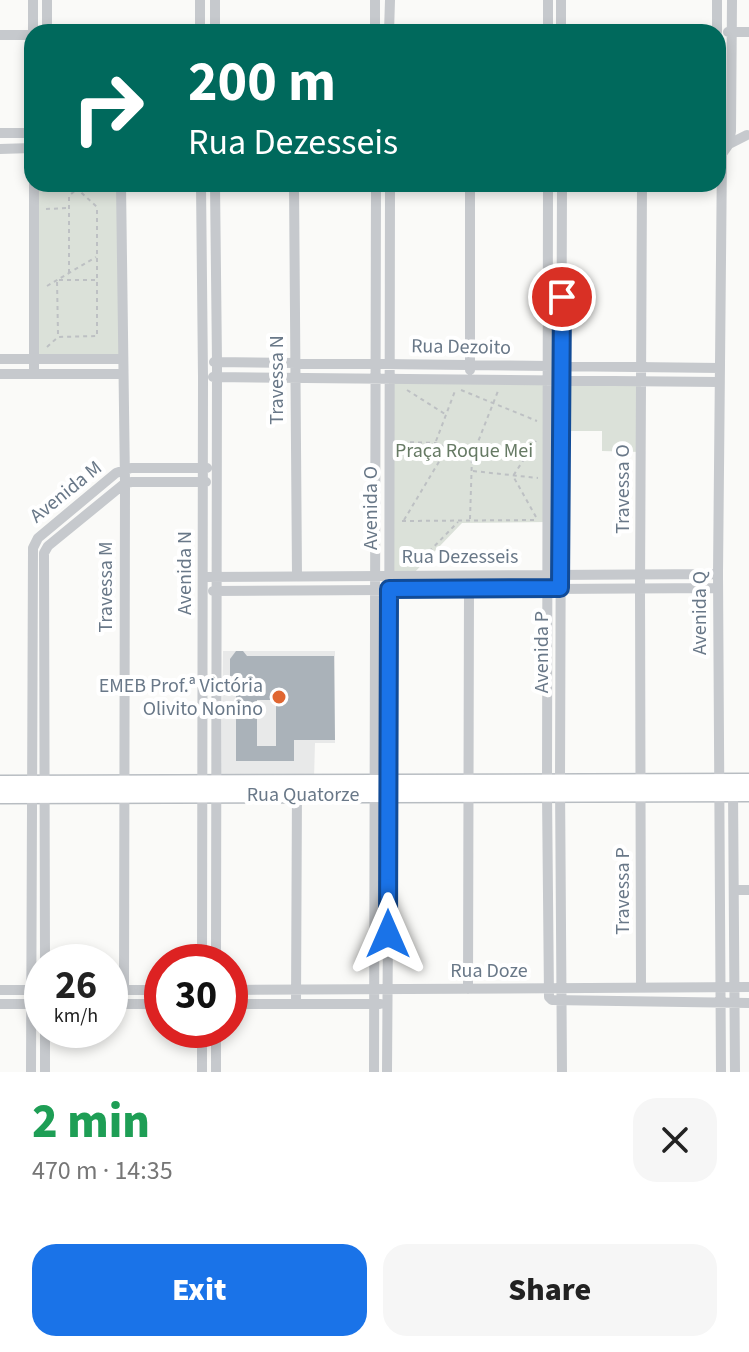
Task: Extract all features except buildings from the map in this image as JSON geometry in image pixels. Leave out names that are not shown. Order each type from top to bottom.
[{"type":"street","points":[[32,24],[33,0]]},
{"type":"street","points":[[47,0],[47,24]]},
{"type":"street","points":[[200,0],[200,24]]},
{"type":"street","points":[[215,0],[215,24]]},
{"type":"street","points":[[375,0],[375,24]]},
{"type":"street","points":[[389,24],[390,0]]},
{"type":"street","points":[[548,0],[548,24]]},
{"type":"street","points":[[561,0],[561,24]]},
{"type":"street","points":[[717,0],[717,24]]},
{"type":"street","name":"Avenida Q","points":[[726,140],[731,131],[732,0]]},
{"type":"street","points":[[726,32],[749,32]]},
{"type":"street","points":[[0,35],[24,34]]},
{"type":"street","points":[[726,131],[748,135]]},
{"type":"street","points":[[0,133],[24,133]]},
{"type":"street","points":[[726,145],[748,135]]},
{"type":"street","points":[[0,149],[24,148]]},
{"type":"street","points":[[34,192],[34,374]]},
{"type":"street","name":"Travessa M","points":[[121,192],[125,483],[124,944]]},
{"type":"street","name":"Avenida N","points":[[201,192],[203,591],[215,944]]},
{"type":"street","name":"Avenida N","points":[[203,944],[217,590],[215,192]]},
{"type":"street","name":"Travessa N","points":[[294,192],[297,576]]},
{"type":"street","name":"Avenida O","points":[[376,192],[375,589],[388,989],[387,1072]]},
{"type":"street","name":"Avenida O","points":[[374,1072],[374,989],[389,589],[390,192]]},
{"type":"street","points":[[470,192],[470,379]]},
{"type":"street","name":"Avenida P","points":[[548,192],[547,588],[554,788],[556,994],[562,1072]]},
{"type":"street","name":"Avenida P","points":[[554,788],[561,575],[562,192]]},
{"type":"street","name":"Travessa O","points":[[640,788],[642,192]]},
{"type":"street","name":"Avenida Q","points":[[722,192],[718,588],[726,788],[734,890],[735,1072]]},
{"type":"street","points":[[548,296],[562,297]]},
{"type":"street","points":[[0,359],[123,359]]},
{"type":"street","name":"Rua Dezoito","points":[[202,361],[720,368]]},
{"type":"street","points":[[0,374],[123,374]]},
{"type":"street","name":"Rua Dezoito","points":[[203,377],[719,382]]},
{"type":"street","points":[[547,462],[561,461]]},
{"type":"street","points":[[124,470],[217,468]]},
{"type":"street","name":"Avenida M","points":[[44,944],[33,548],[38,538],[116,473],[124,470]]},
{"type":"street","points":[[125,483],[216,482]]},
{"type":"street","name":"Avenida M","points":[[37,944],[44,553],[48,546],[125,483]]},
{"type":"street","points":[[33,548],[44,553]]},
{"type":"street","name":"Rua Dezesseis","points":[[203,577],[718,574]]},
{"type":"street","name":"Rua Dezesseis","points":[[203,591],[718,588]]},
{"type":"street","points":[[468,989],[469,589]]},
{"type":"street","name":"Rua Quatorze","points":[[726,788],[749,781]]},
{"type":"street","name":"Rua Quatorze","points":[[0,783],[38,789],[726,788],[749,794]]},
{"type":"street","name":"Travessa P","points":[[640,788],[641,988]]},
{"type":"street","name":"Avenida Q","points":[[721,1072],[720,987],[726,788]]},
{"type":"street","name":"Rua Quatorze","points":[[0,796],[38,789]]},
{"type":"street","points":[[296,1004],[297,789]]},
{"type":"street","points":[[734,890],[749,890]]},
{"type":"street","name":"Rua Doze","points":[[556,994],[641,988],[749,987]]},
{"type":"street","name":"Rua Doze","points":[[248,990],[468,989],[749,1003]]},
{"type":"street","points":[[0,990],[24,990]]},
{"type":"street","points":[[0,1004],[24,1004]]},
{"type":"street","points":[[248,1004],[387,1004]]},
{"type":"street","name":"Avenida M","points":[[31,1072],[33,1048]]},
{"type":"street","points":[[45,1048],[45,1072]]},
{"type":"street","points":[[202,1048],[202,1072]]},
{"type":"street","points":[[216,1048],[216,1072]]},
{"type":"path","points":[[69,273],[69,196],[73,192]]},
{"type":"path","points":[[57,280],[58,337],[97,336],[97,207],[81,192]]},
{"type":"path","points":[[34,209],[69,208]]},
{"type":"path","points":[[34,293],[97,256]]},
{"type":"path","points":[[57,280],[98,280]]},
{"type":"path","points":[[389,378],[446,415]]},
{"type":"path","points":[[470,521],[472,457],[503,379]]},
{"type":"path","points":[[435,443],[456,388],[547,425],[513,476]]},
{"type":"path","points":[[389,441],[435,443],[472,457]]},
{"type":"path","points":[[447,448],[404,521],[538,520],[513,476]]},
{"type":"path","points":[[472,471],[547,479]]},
{"type":"path","points":[[406,576],[458,521]]},
{"type":"shaded area","name":"EMEB Prof.ª Victória Olivito Nonino","points":[[223,651],[335,651],[335,743],[315,743],[314,779],[221,777]]},
{"type":"green space","points":[[34,192],[121,192],[123,359],[35,359]]},
{"type":"green space","name":"Praça Roque Mei","points":[[389,378],[547,380],[547,522],[462,523],[412,575],[389,576]]},
{"type":"green space","points":[[562,380],[641,381],[641,452],[602,451],[602,431],[562,431]]},
{"type":"place","name":"EMEB Prof.ª Victória Olivito Nonino","points":[[279,697]]},
{"type":"route","points":[[388,934],[389,589],[560,588],[562,297]]}]
